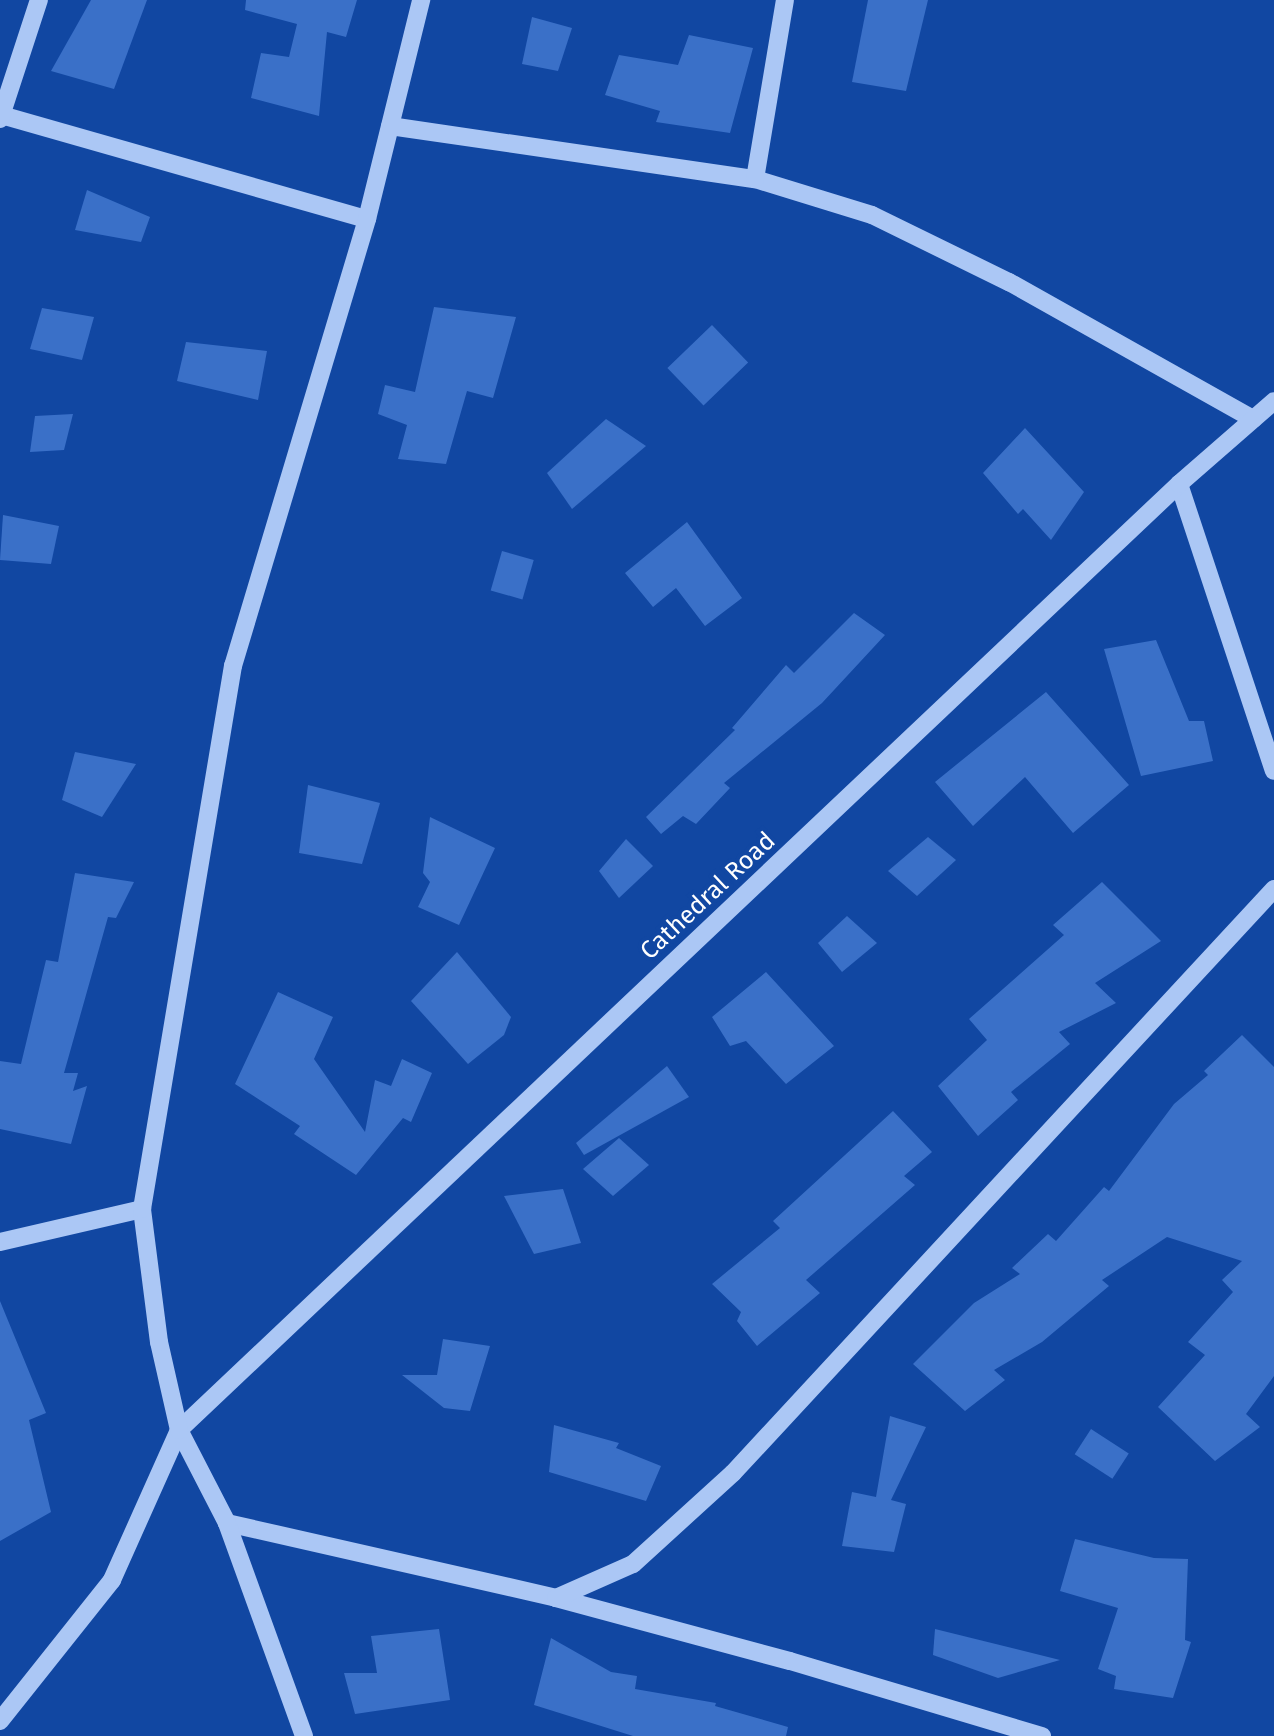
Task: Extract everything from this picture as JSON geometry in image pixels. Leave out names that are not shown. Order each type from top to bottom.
[{"type":"street","points":[[39,0],[1,117],[367,219]]},
{"type":"street","points":[[304,1736],[226,1524],[179,1430],[160,1342],[142,1209],[233,666],[367,219],[421,0]]},
{"type":"street","points":[[755,179],[785,0]]},
{"type":"street","points":[[390,126],[755,179],[889,223],[1009,282],[1252,419]]},
{"type":"street","name":"Cathedral Road","points":[[179,1430],[1179,484],[1274,401]]},
{"type":"street","points":[[1179,484],[1274,771]]},
{"type":"street","points":[[556,1598],[633,1564],[733,1473],[1274,889]]},
{"type":"street","points":[[0,1242],[142,1209]]},
{"type":"street","points":[[0,1721],[112,1580],[179,1430]]},
{"type":"street","points":[[226,1524],[556,1598],[790,1660],[1042,1736]]},
{"type":"building","points":[[91,0],[147,0],[114,89],[51,71]]},
{"type":"building","points":[[246,0],[357,0],[346,37],[327,32],[319,116],[251,98],[261,53],[289,57],[297,24],[245,10]]},
{"type":"building","points":[[868,0],[928,0],[906,91],[852,82]]},
{"type":"building","points":[[532,17],[572,28],[558,71],[522,64]]},
{"type":"building","points":[[689,35],[753,48],[730,133],[656,122],[660,111],[605,95],[619,55],[678,65]]},
{"type":"building","points":[[87,190],[150,217],[141,242],[75,230]]},
{"type":"building","points":[[434,307],[516,317],[493,398],[467,391],[446,464],[398,459],[407,425],[378,414],[385,385],[415,392]]},
{"type":"building","points":[[42,308],[94,317],[82,360],[30,349]]},
{"type":"building","points":[[712,325],[748,362],[704,405],[667,368]]},
{"type":"building","points":[[186,342],[267,351],[258,400],[177,381]]},
{"type":"building","points":[[73,414],[64,450],[30,452],[35,416]]},
{"type":"building","points":[[606,419],[646,446],[572,509],[547,473]]},
{"type":"building","points":[[1025,428],[1084,492],[1051,540],[1023,509],[1018,514],[983,473]]},
{"type":"building","points":[[3,515],[59,526],[51,564],[0,560]]},
{"type":"building","points":[[687,522],[742,598],[705,626],[676,588],[653,607],[625,573]]},
{"type":"building","points":[[502,551],[534,560],[522,600],[491,590]]},
{"type":"building","points":[[854,613],[885,635],[822,703],[724,783],[730,788],[696,824],[683,816],[661,834],[646,817],[735,730],[732,728],[786,665],[794,673]]},
{"type":"building","points":[[1156,640],[1189,721],[1204,721],[1213,761],[1141,776],[1104,649]]},
{"type":"building","points":[[1046,692],[1129,785],[1073,833],[1025,777],[973,826],[935,782]]},
{"type":"building","points":[[75,752],[136,764],[102,817],[62,800]]},
{"type":"building","points":[[308,785],[380,803],[362,864],[299,853]]},
{"type":"building","points":[[430,817],[495,848],[459,925],[418,907],[430,882],[423,873]]},
{"type":"building","points":[[928,837],[956,860],[917,896],[888,871]]},
{"type":"building","points":[[626,839],[653,866],[619,898],[599,871]]},
{"type":"building","points":[[75,873],[134,882],[116,918],[108,917],[64,1073],[78,1073],[73,1091],[87,1086],[71,1144],[0,1129],[0,1061],[21,1064],[46,960],[58,962]]},
{"type":"building","points":[[1102,882],[1161,941],[1095,983],[1116,1003],[1059,1032],[1070,1044],[1011,1092],[1018,1100],[978,1136],[938,1086],[987,1040],[969,1019],[1064,935],[1053,925]]},
{"type":"building","points":[[847,916],[877,943],[842,972],[818,943]]},
{"type":"building","points":[[457,952],[511,1017],[504,1035],[468,1064],[411,1001]]},
{"type":"building","points":[[766,972],[834,1046],[786,1084],[746,1041],[730,1046],[712,1017]]},
{"type":"building","points":[[278,992],[333,1017],[314,1059],[365,1132],[375,1080],[391,1086],[402,1059],[432,1073],[411,1122],[403,1118],[356,1175],[294,1134],[300,1126],[235,1084]]},
{"type":"building","points":[[1242,1035],[1274,1067],[1274,1376],[1246,1414],[1260,1427],[1215,1461],[1158,1407],[1205,1355],[1188,1342],[1233,1292],[1222,1280],[1242,1261],[1167,1237],[1102,1280],[1109,1286],[1042,1342],[994,1370],[1005,1380],[965,1411],[913,1364],[974,1303],[1020,1274],[1012,1268],[1048,1234],[1056,1241],[1104,1187],[1109,1191],[1174,1104],[1208,1075],[1204,1071]]},
{"type":"building","points":[[667,1066],[689,1097],[584,1155],[576,1143]]},
{"type":"building","points":[[893,1111],[932,1152],[904,1176],[915,1185],[806,1280],[820,1293],[757,1346],[737,1321],[741,1312],[712,1284],[780,1228],[773,1221]]},
{"type":"building","points":[[619,1138],[649,1165],[613,1196],[583,1169]]},
{"type":"building","points":[[563,1189],[581,1243],[534,1254],[504,1196]]},
{"type":"building","points":[[0,1301],[46,1413],[29,1420],[51,1512],[0,1541]]},
{"type":"building","points":[[443,1339],[490,1346],[470,1411],[444,1408],[402,1375],[437,1375]]},
{"type":"building","points":[[890,1416],[926,1427],[891,1500],[906,1504],[894,1552],[842,1546],[852,1492],[876,1497]]},
{"type":"building","points":[[554,1425],[619,1443],[616,1448],[661,1466],[646,1501],[549,1472]]},
{"type":"building","points":[[1091,1429],[1129,1454],[1112,1479],[1075,1454]]},
{"type":"building","points":[[1075,1539],[1154,1558],[1188,1559],[1185,1640],[1191,1642],[1173,1698],[1114,1689],[1116,1676],[1098,1669],[1118,1608],[1060,1591]]},
{"type":"building","points":[[439,1629],[450,1700],[355,1714],[344,1673],[377,1673],[371,1636]]},
{"type":"building","points":[[935,1629],[1060,1660],[998,1678],[933,1655]]},
{"type":"building","points":[[551,1638],[611,1672],[637,1676],[635,1689],[716,1703],[715,1706],[788,1727],[786,1736],[633,1736],[534,1705]]}]
